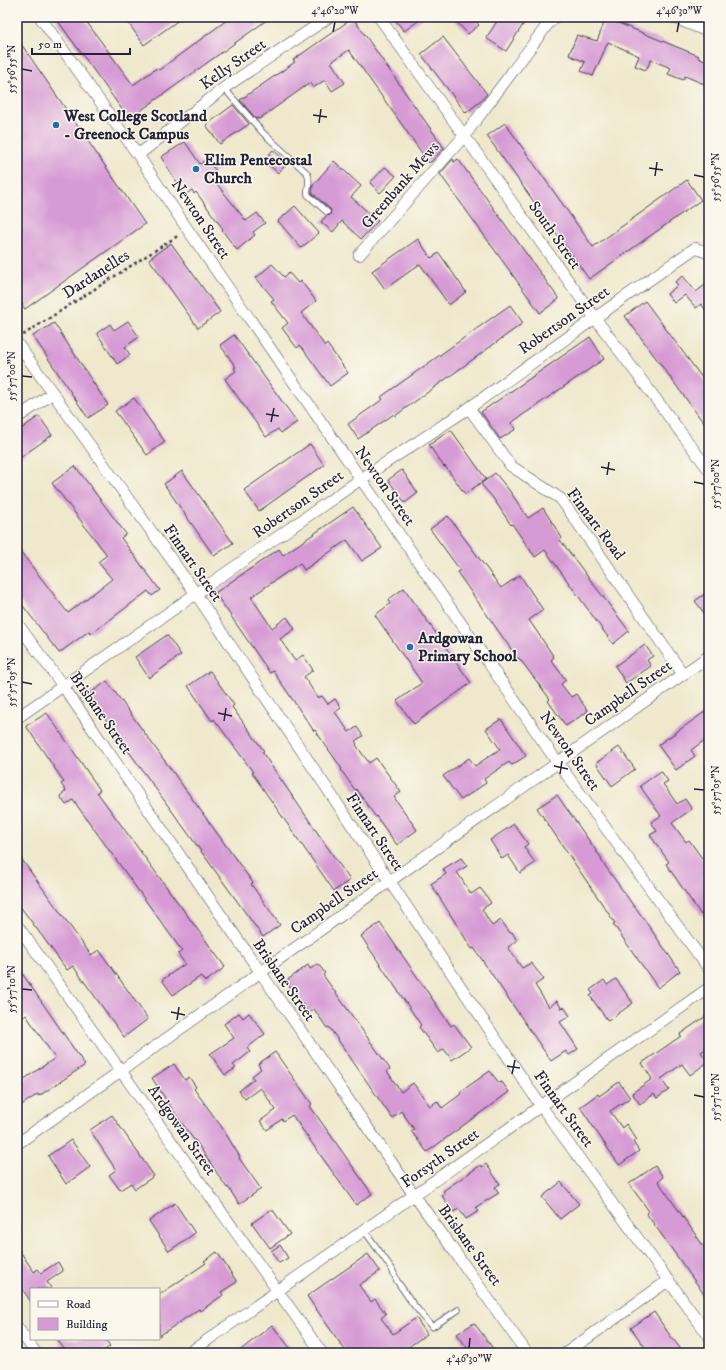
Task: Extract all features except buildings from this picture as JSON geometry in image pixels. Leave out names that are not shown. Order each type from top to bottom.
[{"type":"street","name":"Newton Street","points":[[40,17],[138,155],[188,230],[558,763],[709,969]]},
{"type":"street","name":"Kelly Street","points":[[138,155],[224,88],[329,17]]},
{"type":"street","name":"South Street","points":[[379,17],[595,318],[709,470]]},
{"type":"street","name":"Greenbank Mews","points":[[359,255],[465,135],[548,24],[555,17]]},
{"type":"street","points":[[672,17],[709,32]]},
{"type":"street","name":"Robertson Street","points":[[17,718],[361,479],[469,408],[695,248],[709,253]]},
{"type":"street","name":"Finnart Street","points":[[17,343],[196,594],[541,1106],[709,1336]]},
{"type":"street","points":[[17,418],[53,393]]},
{"type":"street","name":"Finnart Road","points":[[469,408],[511,466],[561,499],[683,674]]},
{"type":"street","name":"Brisbane Street","points":[[17,624],[63,686],[414,1196],[527,1353]]},
{"type":"street","name":"Campbell Street","points":[[17,1144],[709,656]]},
{"type":"street","name":"Ardgowan Street","points":[[17,925],[322,1353]]},
{"type":"street","name":"Forsyth Street","points":[[189,1353],[709,988]]},
{"type":"street","points":[[566,1353],[669,1280]]},
{"type":"street","points":[[17,1327],[36,1353]]},
{"type":"lane","points":[[224,88],[263,133],[307,173],[310,180],[307,191],[308,195],[327,212]]},
{"type":"lane","points":[[364,1230],[392,1269],[397,1282],[432,1327],[458,1310]]},
{"type":"path","name":"Dardanelles","points":[[17,339],[188,230]]},
{"type":"place","name":"West College Scotland - Greenock Campus","points":[[56,125]]},
{"type":"place","name":"Elim Pentecostal Church","points":[[196,169]]},
{"type":"place","name":"Ardgowan Primary School","points":[[410,647]]}]
